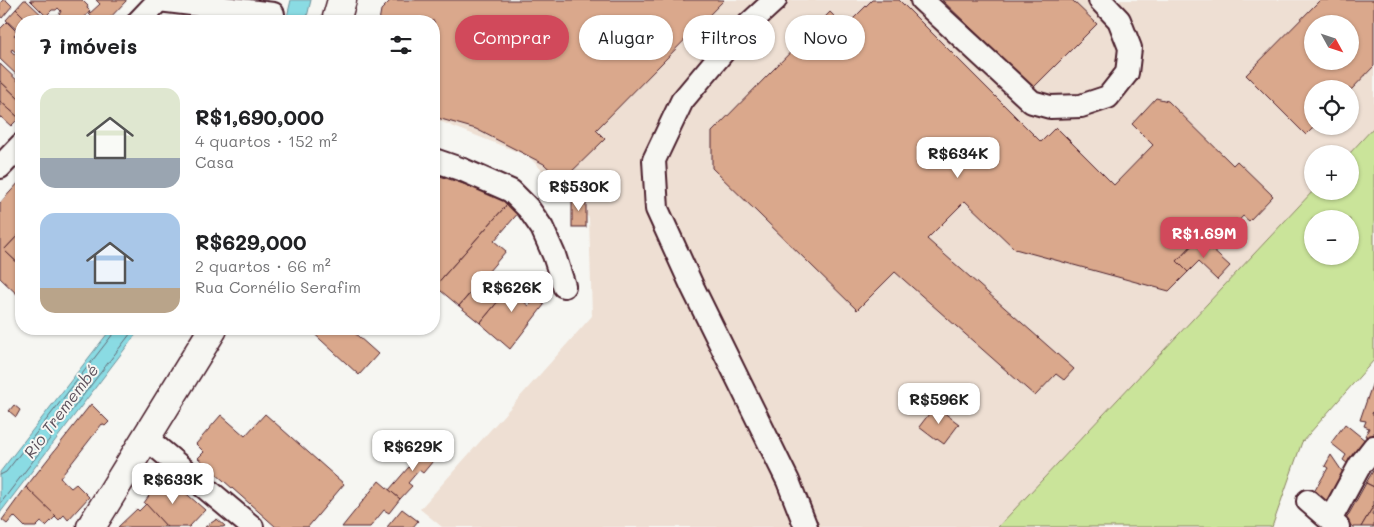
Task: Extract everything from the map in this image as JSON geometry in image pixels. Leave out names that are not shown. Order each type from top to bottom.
[{"type":"main road","points":[[338,15],[342,0]]},
{"type":"main road","points":[[91,527],[209,335]]},
{"type":"street","points":[[145,15],[159,0],[273,14]]},
{"type":"street","points":[[775,0],[738,34],[682,100],[654,160],[657,209],[693,288],[788,481],[806,527]]},
{"type":"street","points":[[922,0],[1032,102],[1050,107],[1081,106],[1108,97],[1127,73],[1130,48],[1119,20],[1100,0]]},
{"type":"street","points":[[0,167],[15,151]]},
{"type":"street","points":[[440,162],[511,191],[528,208],[542,228],[554,255],[564,286]]},
{"type":"street","points":[[146,438],[252,527]]},
{"type":"street","points":[[1308,501],[1334,523],[1360,465],[1374,447]]},
{"type":"shaded area","points":[[393,0],[1374,0],[1374,127],[1357,145],[1304,145],[1305,200],[998,527],[442,527],[420,509],[592,316],[589,218],[528,156],[440,121],[440,15],[390,15]]},
{"type":"green space","points":[[1374,127],[1374,360],[1302,442],[1272,527],[998,527],[1305,200],[1359,200],[1359,145],[1357,145]]},
{"type":"water","points":[[291,0],[311,0],[307,15],[287,15]]},
{"type":"water","name":"Rio Tremembé","points":[[106,335],[135,335],[0,513],[0,472]]},
{"type":"building","points":[[6,0],[12,6],[2,18],[0,16],[0,3]]},
{"type":"building","points":[[26,0],[42,15],[22,15],[16,9]]},
{"type":"building","points":[[30,0],[82,0],[90,11],[87,15],[59,15],[61,11],[58,8],[45,15]]},
{"type":"building","points":[[96,0],[126,0],[113,15],[89,14],[100,4]]},
{"type":"building","points":[[391,0],[724,0],[709,15],[683,15],[683,42],[673,52],[673,15],[579,15],[579,60],[665,60],[596,130],[605,139],[562,181],[544,164],[476,129],[440,119],[440,15],[380,15],[381,10]]},
{"type":"building","points":[[872,0],[899,0],[1041,142],[1056,127],[1114,185],[1153,145],[1132,124],[1156,98],[1168,101],[1233,165],[1237,161],[1273,196],[1249,221],[1243,216],[1212,250],[1199,238],[1177,261],[1188,272],[1169,291],[1015,249],[965,201],[927,239],[1074,369],[1064,380],[1056,374],[1035,396],[895,272],[857,310],[712,168],[712,132],[785,58],[785,60],[865,60],[865,15],[857,15]]},
{"type":"building","points":[[942,0],[1072,0],[1097,24],[1033,88]]},
{"type":"building","points":[[1320,0],[1374,0],[1374,66],[1359,82],[1359,80],[1304,80],[1304,133],[1246,75],[1304,16],[1304,70],[1359,70],[1359,15],[1305,15]]},
{"type":"building","points":[[16,9],[22,15],[15,15],[15,28],[6,20]]},
{"type":"building","points":[[7,22],[15,30],[15,52],[12,49],[11,51],[15,55],[15,73],[0,59],[0,29]]},
{"type":"building","points":[[0,64],[15,78],[15,95],[0,81]]},
{"type":"building","points":[[0,81],[15,95],[15,114],[0,101]]},
{"type":"building","points":[[0,101],[15,114],[15,122],[11,126],[0,118]]},
{"type":"building","points":[[440,176],[511,200],[440,280]]},
{"type":"building","points":[[15,187],[15,238],[4,250],[15,260],[15,292],[0,278],[0,203]]},
{"type":"building","points":[[572,196],[586,196],[586,227],[572,227]]},
{"type":"building","points":[[511,200],[520,211],[494,241],[506,251],[459,306],[440,290],[440,280]]},
{"type":"building","points":[[15,238],[15,260],[4,250]]},
{"type":"building","points":[[1199,238],[1230,266],[1217,280],[1198,262],[1188,272],[1177,261]]},
{"type":"building","points":[[519,276],[534,288],[524,302],[529,306],[536,298],[544,305],[510,349],[480,323]]},
{"type":"building","points":[[484,278],[504,294],[480,323],[459,306]]},
{"type":"building","points":[[316,335],[357,335],[378,354],[359,375]]},
{"type":"building","points":[[1374,379],[1374,409],[1372,414],[1374,414],[1374,440],[1365,436],[1369,428],[1364,426],[1366,421],[1360,420]]},
{"type":"building","points":[[91,404],[109,422],[105,426],[102,424],[60,478],[71,488],[76,484],[89,497],[68,520],[64,515],[59,520],[26,487]]},
{"type":"building","points":[[14,405],[20,410],[16,417],[9,411]]},
{"type":"building","points":[[935,406],[959,424],[944,444],[919,427]]},
{"type":"building","points":[[265,414],[344,484],[308,527],[276,527],[198,458],[204,452],[196,444],[221,415],[245,436]]},
{"type":"building","points":[[1345,424],[1371,445],[1353,468],[1343,460],[1346,455],[1331,443]]},
{"type":"building","points":[[427,446],[438,455],[423,473],[419,470],[408,483],[412,486],[400,499],[389,490]]},
{"type":"building","points":[[1331,455],[1348,480],[1331,512],[1311,497],[1328,468],[1325,466]]},
{"type":"building","points":[[1374,469],[1374,487],[1366,483]]},
{"type":"building","points":[[164,474],[205,510],[189,527],[167,527],[144,503]]},
{"type":"building","points":[[379,481],[400,499],[389,513],[384,510],[370,527],[342,527]]},
{"type":"building","points":[[1366,483],[1374,487],[1374,505],[1361,527],[1353,527],[1345,521]]},
{"type":"building","points":[[26,487],[56,516],[46,526],[41,522],[36,527],[25,527],[14,516],[7,524],[2,520]]},
{"type":"building","points":[[146,504],[167,527],[118,527],[137,509],[139,511]]},
{"type":"building","points":[[1374,505],[1372,514],[1374,515],[1374,527],[1361,527]]},
{"type":"building","points":[[402,509],[418,521],[413,527],[387,527]]},
{"type":"building","points":[[217,519],[225,526],[205,527]]}]
